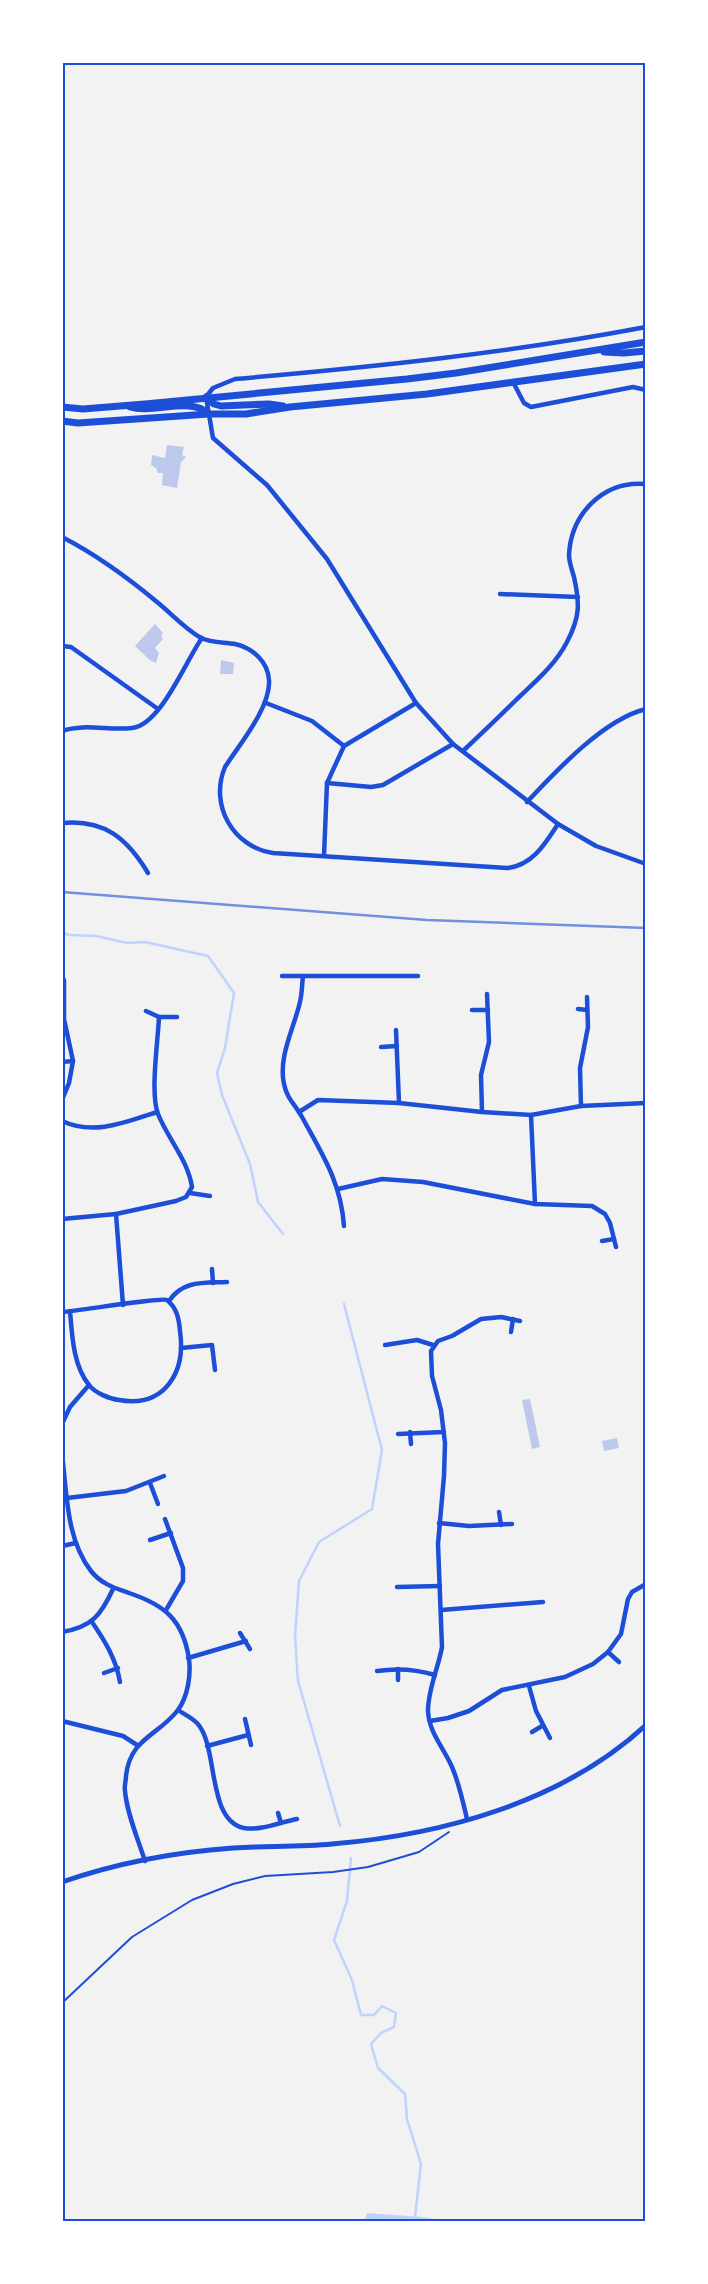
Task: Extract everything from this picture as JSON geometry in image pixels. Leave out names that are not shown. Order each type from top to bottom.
[{"type":"highway","points":[[62,406],[83,409],[124,406],[407,379],[646,342]]},
{"type":"highway","points":[[591,351],[624,353],[646,351]]},
{"type":"highway","points":[[62,421],[78,423],[209,414],[246,414],[290,407],[427,394],[646,364]]},
{"type":"highway","points":[[206,397],[221,406],[269,404],[290,407]]},
{"type":"highway","points":[[124,406],[140,410],[194,406],[204,409],[209,414]]},
{"type":"street","points":[[646,327],[463,357],[394,366],[235,379],[213,388],[206,397],[213,438],[268,485],[327,560],[416,703],[453,744],[558,824],[596,846],[646,864]]},
{"type":"street","points":[[512,381],[524,403],[530,407],[633,387],[646,390]]},
{"type":"street","points":[[463,752],[558,658],[577,620],[578,597],[569,557],[571,538],[577,520],[596,498],[612,488],[636,483],[646,484]]},
{"type":"street","points":[[62,537],[103,560],[137,586],[188,630],[202,638],[235,644],[257,655],[263,662],[269,680],[268,698],[220,778],[222,813],[235,833],[254,848],[273,853],[484,868],[517,867],[538,853],[558,824]]},
{"type":"street","points":[[500,594],[578,597]]},
{"type":"street","points":[[62,731],[83,727],[134,728],[146,723],[158,709],[202,638]]},
{"type":"street","points":[[62,646],[71,647],[158,709]]},
{"type":"street","points":[[266,702],[312,722],[344,746]]},
{"type":"street","points":[[324,856],[328,783],[344,746],[416,703]]},
{"type":"street","points":[[527,802],[557,770],[585,745],[619,720],[635,711],[646,709]]},
{"type":"street","points":[[328,783],[371,788],[383,785],[453,744]]},
{"type":"street","points":[[62,823],[81,822],[100,826],[131,846],[148,872]]},
{"type":"street","points":[[282,976],[418,976]]},
{"type":"street","points":[[303,976],[300,1001],[283,1061],[283,1082],[289,1101],[299,1112],[328,1162],[342,1203],[344,1226]]},
{"type":"street","points":[[62,1100],[69,1084],[73,1061],[64,1019],[64,980]]},
{"type":"street","points":[[646,988],[646,1071]]},
{"type":"street","points":[[482,1112],[481,1075],[489,1042],[487,994]]},
{"type":"street","points":[[581,1106],[580,1068],[588,1027],[587,997]]},
{"type":"street","points":[[578,1009],[587,1010]]},
{"type":"street","points":[[472,1010],[488,1010]]},
{"type":"street","points":[[146,1011],[160,1017],[177,1017]]},
{"type":"street","points":[[62,1219],[116,1214],[176,1201],[190,1193],[192,1187],[190,1173],[157,1112],[155,1097],[160,1017]]},
{"type":"street","points":[[396,1030],[399,1103]]},
{"type":"street","points":[[381,1047],[397,1046]]},
{"type":"street","points":[[62,1062],[73,1061]]},
{"type":"street","points":[[299,1112],[318,1100],[399,1103],[531,1115],[581,1106],[646,1102]]},
{"type":"street","points":[[62,1121],[75,1127],[90,1129],[116,1126],[157,1112]]},
{"type":"street","points":[[531,1115],[535,1204]]},
{"type":"street","points":[[338,1189],[382,1179],[423,1182],[535,1204],[583,1204],[599,1209],[606,1214],[616,1247]]},
{"type":"street","points":[[190,1193],[210,1196]]},
{"type":"street","points":[[116,1214],[122,1305]]},
{"type":"street","points":[[602,1241],[614,1239]]},
{"type":"street","points":[[212,1269],[213,1283]]},
{"type":"street","points":[[170,1303],[175,1291],[188,1285],[227,1282]]},
{"type":"street","points":[[62,1312],[164,1298],[170,1303],[180,1323],[181,1348],[173,1377],[164,1391],[155,1396],[136,1401],[118,1400],[111,1399],[89,1385],[74,1350],[70,1312]]},
{"type":"street","points":[[385,1344],[417,1340],[433,1345],[481,1319],[501,1317],[520,1320]]},
{"type":"street","points":[[511,1332],[513,1319]]},
{"type":"street","points":[[181,1348],[212,1344],[215,1370]]},
{"type":"street","points":[[433,1345],[430,1360],[444,1432],[444,1476],[439,1523],[442,1647],[429,1699],[430,1721],[438,1742],[452,1768],[467,1819]]},
{"type":"street","points":[[62,1424],[70,1407],[89,1385]]},
{"type":"street","points":[[410,1432],[411,1444]]},
{"type":"street","points":[[398,1434],[444,1432]]},
{"type":"street","points":[[62,1454],[67,1498],[76,1542],[82,1557],[92,1573],[113,1589],[154,1602],[166,1610],[177,1623],[188,1658],[188,1685],[178,1710],[137,1745],[127,1766],[124,1791],[144,1861]]},
{"type":"street","points":[[67,1498],[126,1491],[164,1476]]},
{"type":"street","points":[[150,1483],[158,1504]]},
{"type":"street","points":[[500,1512],[501,1525]]},
{"type":"street","points":[[165,1519],[183,1568],[183,1581],[166,1610]]},
{"type":"street","points":[[439,1523],[470,1526],[512,1524]]},
{"type":"street","points":[[150,1540],[171,1533]]},
{"type":"street","points":[[62,1546],[76,1542]]},
{"type":"street","points":[[430,1721],[461,1714],[502,1690],[529,1686],[572,1674],[593,1664],[608,1652],[621,1634],[628,1599],[632,1592],[646,1584]]},
{"type":"street","points":[[397,1587],[440,1586]]},
{"type":"street","points":[[62,1632],[92,1622],[101,1612],[113,1589]]},
{"type":"street","points":[[441,1610],[543,1602]]},
{"type":"street","points":[[92,1622],[118,1668],[120,1682]]},
{"type":"street","points":[[240,1633],[250,1649]]},
{"type":"street","points":[[188,1658],[246,1641]]},
{"type":"street","points":[[608,1652],[619,1662]]},
{"type":"street","points":[[104,1673],[118,1668]]},
{"type":"street","points":[[377,1671],[398,1668],[435,1675]]},
{"type":"street","points":[[398,1668],[398,1680]]},
{"type":"street","points":[[529,1686],[542,1726],[550,1738]]},
{"type":"street","points":[[178,1710],[197,1724],[206,1746],[214,1785],[220,1802],[227,1816],[234,1824],[250,1829],[296,1819]]},
{"type":"street","points":[[244,1719],[251,1745]]},
{"type":"street","points":[[62,1721],[123,1736],[137,1745]]},
{"type":"street","points":[[62,1882],[86,1874],[144,1861],[234,1848],[352,1842],[403,1834],[467,1819],[511,1805],[561,1784],[605,1759],[646,1725]]},
{"type":"street","points":[[532,1732],[542,1726]]},
{"type":"street","points":[[206,1746],[248,1735]]},
{"type":"street","points":[[278,1813],[281,1822]]},
{"type":"path","points":[[62,2003],[132,1937],[192,1900],[233,1884],[265,1876],[368,1868],[419,1852],[451,1831]]},
{"type":"water","points":[[367,2213],[423,2217],[447,2221],[365,2221]]},
{"type":"building","points":[[167,445],[184,447],[182,455],[186,457],[181,462],[177,488],[162,485],[163,473],[158,473],[156,468],[151,465],[152,455],[165,458]]},
{"type":"building","points":[[155,624],[163,633],[161,636],[163,639],[155,648],[159,653],[156,663],[151,661],[135,646]]},
{"type":"building","points":[[221,660],[234,663],[233,674],[220,674]]},
{"type":"building","points":[[530,1399],[540,1447],[532,1449],[522,1400]]},
{"type":"building","points":[[617,1438],[619,1448],[604,1451],[602,1441]]},
{"type":"waterway","points":[[62,932],[69,935],[96,936],[127,943],[145,942],[208,956],[234,993],[225,1048],[217,1073],[222,1095],[250,1164],[258,1202],[283,1234]]},
{"type":"waterway","points":[[340,1826],[298,1681],[295,1637],[299,1581],[319,1542],[372,1509],[382,1450],[344,1304]]},
{"type":"waterway","points":[[351,1858],[347,1901],[334,1940],[352,1980],[361,2015],[374,2015],[382,2006],[396,2013],[394,2027],[381,2033],[371,2044],[378,2068],[405,2094],[407,2119],[421,2164],[415,2217]]},
{"type":"railway","points":[[62,892],[427,920],[646,928]]}]
